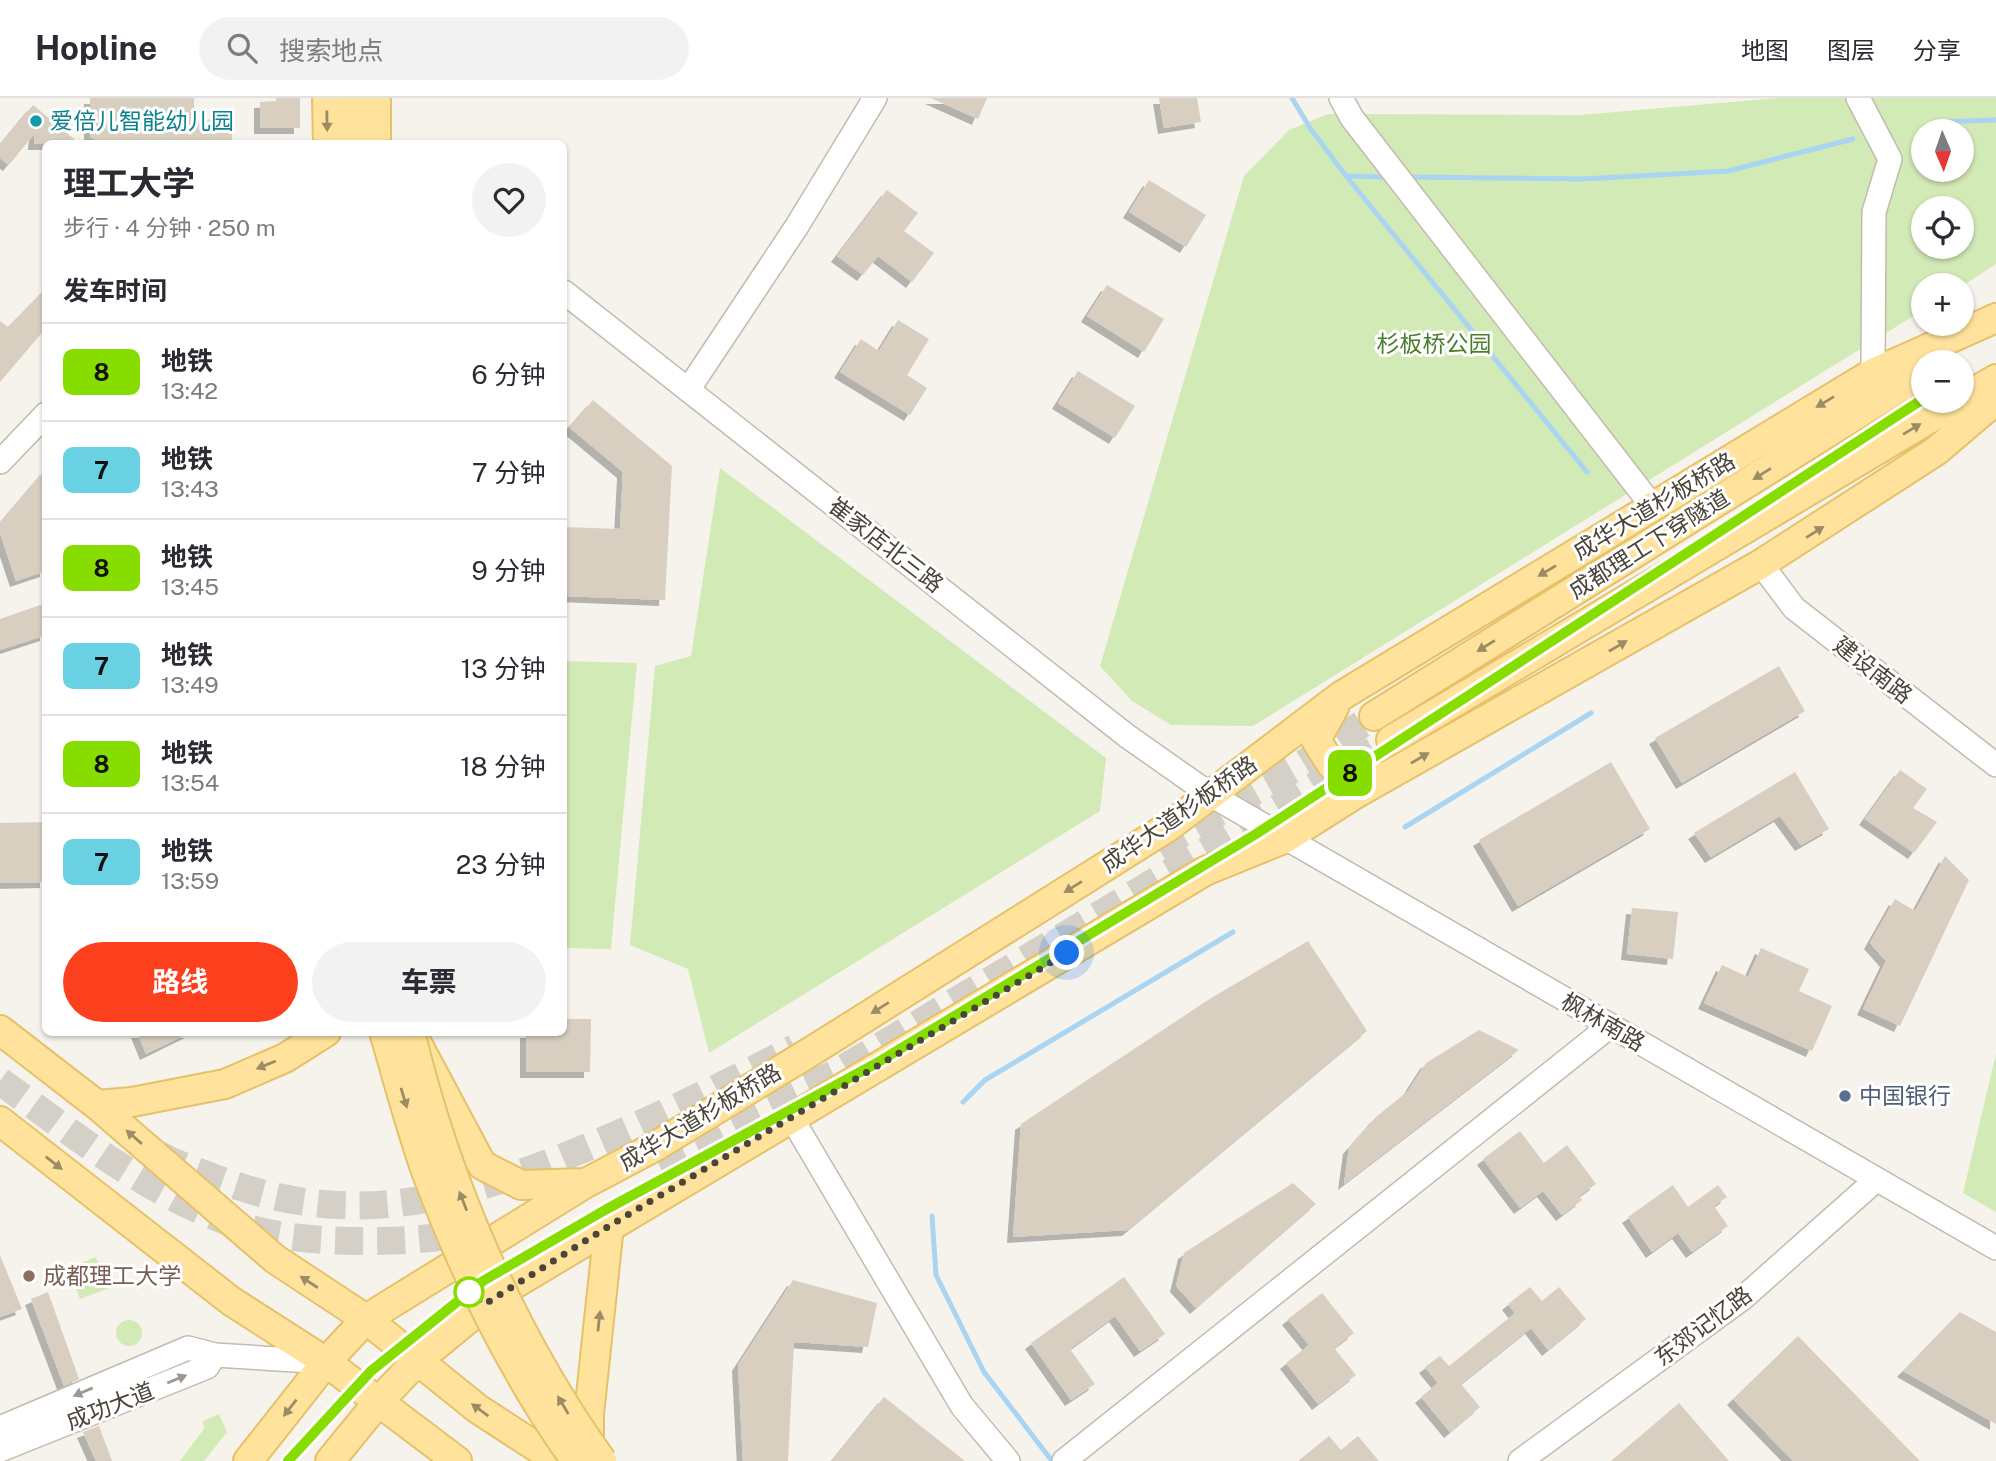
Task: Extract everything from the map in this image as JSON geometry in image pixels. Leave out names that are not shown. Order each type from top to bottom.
[{"type":"main road","points":[[327,98],[328,140]]},
{"type":"main road","points":[[351,98],[352,140]]},
{"type":"main road","points":[[376,98],[376,140]]},
{"type":"main road","points":[[391,98],[391,140]]},
{"type":"main road","name":"成华大道杉板桥路","points":[[248,1461],[326,1362],[366,1319],[586,1183],[656,1146],[1168,827],[1341,696],[1873,373],[1996,318]]},
{"type":"main road","points":[[1960,350],[1996,328]]},
{"type":"main road","name":"成都理工下穿隧道","points":[[1974,392],[1996,379]]},
{"type":"main road","name":"成都理工下穿隧道","points":[[1374,716],[1911,380]]},
{"type":"main road","name":"成华大道杉板桥路","points":[[330,1461],[379,1401],[418,1360],[501,1292],[1205,871],[1286,838],[1391,774],[1761,564],[1936,451],[1996,400]]},
{"type":"main road","name":"成都理工下穿隧道","points":[[1391,740],[1939,413]]},
{"type":"main road","points":[[1341,696],[1316,740],[1331,764],[1352,785],[1391,774]]},
{"type":"main road","points":[[0,1030],[97,1105],[275,1259],[366,1319],[478,1409],[558,1461]]},
{"type":"main road","points":[[97,1105],[132,1102],[225,1084],[285,1058],[320,1036]]},
{"type":"main road","points":[[385,1036],[425,1169],[455,1246],[542,1414],[576,1461]]},
{"type":"main road","points":[[413,1036],[424,1092],[471,1220],[562,1405],[602,1461]]},
{"type":"main road","points":[[414,1036],[482,1165],[521,1185],[586,1183]]},
{"type":"main road","points":[[0,1121],[230,1301],[326,1362],[457,1461]]},
{"type":"main road","points":[[593,1461],[589,1455],[589,1414],[609,1226]]},
{"type":"street","points":[[688,390],[797,226],[875,98]]},
{"type":"street","points":[[1341,98],[1382,158],[1653,507]]},
{"type":"street","points":[[1858,98],[1890,159],[1874,212],[1873,373]]},
{"type":"street","name":"崔家店北三路","points":[[567,294],[1127,736],[1211,795]]},
{"type":"street","points":[[0,463],[42,418]]},
{"type":"street","name":"建设南路","points":[[1761,564],[1794,608],[1996,765]]},
{"type":"street","name":"枫林南路","points":[[1211,795],[1996,1248]]},
{"type":"street","points":[[1064,1461],[1610,1026]]},
{"type":"street","points":[[791,1117],[962,1406],[987,1440],[1008,1461]]},
{"type":"street","name":"东郊记忆路","points":[[1520,1461],[1743,1298],[1877,1180]]},
{"type":"street","name":"成功大道","points":[[0,1428],[188,1348],[215,1355],[326,1362]]},
{"type":"street","name":"成功大道","points":[[0,1450],[207,1367],[215,1355]]},
{"type":"green space","name":"杉板桥公园","points":[[1778,98],[1996,98],[1996,264],[1974,278],[1974,273],[1911,273],[1911,317],[1253,726],[1171,725],[1132,701],[1100,666],[1244,176],[1289,130],[1328,114],[1580,115]]},
{"type":"green space","points":[[720,468],[1106,758],[1100,811],[709,1053],[688,969],[630,945],[655,666],[691,656]]},
{"type":"green space","points":[[567,661],[637,663],[611,949],[567,948]]},
{"type":"green space","points":[[1996,1054],[1996,1212],[1963,1193]]},
{"type":"green space","points":[[95,1257],[112,1287],[80,1299],[69,1269]]},
{"type":"green space","points":[[129,1320],[138,1324],[142,1333],[138,1342],[129,1346],[120,1342],[116,1333],[120,1324]]},
{"type":"green space","points":[[219,1414],[227,1432],[204,1461],[180,1461],[204,1429],[203,1421]]},
{"type":"building","points":[[90,98],[194,98],[194,120],[232,119],[232,140],[96,140],[90,137]]},
{"type":"building","points":[[276,98],[300,98],[300,128],[260,128],[260,102],[276,101]]},
{"type":"building","points":[[931,98],[987,98],[978,119]]},
{"type":"building","points":[[1159,98],[1197,98],[1201,122],[1164,128]]},
{"type":"building","name":"爱倍儿智能幼儿园","points":[[33,105],[75,140],[42,140],[42,144],[34,144],[35,133],[9,165],[0,158],[0,145]]},
{"type":"building","points":[[1149,180],[1206,215],[1186,247],[1129,212]]},
{"type":"building","points":[[887,190],[918,213],[904,231],[934,253],[912,282],[878,256],[863,275],[837,256]]},
{"type":"building","points":[[1107,285],[1164,319],[1144,352],[1087,316]]},
{"type":"building","points":[[42,292],[42,333],[0,382],[0,321],[8,327]]},
{"type":"building","points":[[898,320],[929,339],[907,375],[927,388],[910,415],[840,372],[861,339],[879,351]]},
{"type":"building","points":[[1078,371],[1135,406],[1115,438],[1058,403]]},
{"type":"building","points":[[593,400],[672,466],[665,600],[567,596],[567,527],[620,529],[623,472],[569,427]]},
{"type":"building","points":[[42,474],[42,572],[16,581],[0,533],[0,523]]},
{"type":"building","points":[[42,604],[42,636],[0,650],[0,619]]},
{"type":"building","points":[[1779,666],[1805,711],[1682,783],[1655,738]]},
{"type":"building","points":[[1611,762],[1650,829],[1518,906],[1479,840]]},
{"type":"building","points":[[1900,770],[1927,789],[1913,808],[1937,822],[1914,853],[1865,819]]},
{"type":"building","points":[[1795,772],[1829,829],[1801,845],[1780,816],[1711,857],[1694,833]]},
{"type":"building","points":[[42,822],[42,882],[0,883],[0,823]]},
{"type":"building","points":[[1945,856],[1969,880],[1900,1026],[1863,1009],[1886,961],[1870,943],[1895,899],[1915,911]]},
{"type":"building","points":[[1632,908],[1678,912],[1673,959],[1627,954]]},
{"type":"building","points":[[1308,941],[1367,1031],[1128,1230],[1013,1237],[1021,1124],[1208,1000]]},
{"type":"building","points":[[1761,948],[1809,969],[1799,991],[1832,1006],[1812,1051],[1704,1003],[1722,965],[1748,977]]},
{"type":"building","points":[[567,1019],[591,1019],[590,1072],[526,1072],[526,1036],[567,1036]]},
{"type":"building","points":[[1479,1030],[1519,1050],[1344,1184],[1349,1148],[1376,1117],[1408,1091],[1426,1063]]},
{"type":"building","points":[[139,1036],[183,1036],[146,1054]]},
{"type":"building","points":[[1520,1131],[1544,1163],[1567,1145],[1596,1184],[1579,1196],[1582,1200],[1562,1215],[1543,1191],[1520,1208],[1483,1159]]},
{"type":"building","points":[[1293,1183],[1316,1204],[1196,1308],[1176,1286],[1184,1253]]},
{"type":"building","points":[[1673,1185],[1688,1207],[1718,1185],[1727,1197],[1714,1206],[1728,1226],[1692,1252],[1678,1233],[1652,1252],[1628,1217]]},
{"type":"building","points":[[0,1255],[22,1309],[0,1317]]},
{"type":"building","points":[[1124,1277],[1165,1334],[1140,1351],[1115,1316],[1070,1349],[1095,1384],[1071,1400],[1031,1343]]},
{"type":"building","points":[[793,1280],[877,1303],[868,1347],[794,1342],[788,1461],[743,1461],[738,1365]]},
{"type":"building","points":[[1530,1287],[1542,1301],[1559,1287],[1586,1319],[1548,1350],[1531,1328],[1461,1384],[1480,1407],[1450,1432],[1421,1397],[1438,1383],[1425,1367],[1440,1356],[1449,1366],[1515,1313],[1508,1304]]},
{"type":"building","points":[[48,1292],[79,1379],[64,1386],[31,1299]]},
{"type":"building","points":[[1322,1293],[1354,1333],[1334,1348],[1356,1375],[1318,1404],[1286,1363],[1309,1345],[1288,1319]]},
{"type":"building","points":[[1960,1312],[1996,1332],[1996,1424],[1903,1371]]},
{"type":"building","points":[[1798,1336],[1920,1461],[1793,1461],[1733,1399]]},
{"type":"building","points":[[884,1397],[965,1461],[832,1461]]},
{"type":"building","points":[[1679,1403],[1729,1461],[1611,1461]]},
{"type":"building","points":[[99,1426],[112,1461],[96,1461],[83,1432]]},
{"type":"building","points":[[1329,1436],[1341,1450],[1358,1436],[1379,1461],[1298,1461]]},
{"type":"waterway","points":[[1292,98],[1310,128],[1346,176],[1587,472]]},
{"type":"waterway","points":[[1974,121],[1996,120]]},
{"type":"waterway","points":[[1406,177],[1583,179],[1728,171],[1853,139]]},
{"type":"waterway","points":[[1346,176],[1389,177]]},
{"type":"waterway","points":[[1405,827],[1591,713]]},
{"type":"waterway","points":[[963,1102],[985,1080],[1233,932]]},
{"type":"waterway","points":[[932,1216],[936,1275],[984,1372],[1052,1461]]},
{"type":"tunnel","points":[[1158,847],[1304,763],[1374,716]]},
{"type":"tunnel","points":[[656,1158],[836,1073],[1391,740]]},
{"type":"tunnel","points":[[158,1154],[212,1177],[262,1193],[311,1203],[403,1203],[494,1182],[540,1166],[667,1112],[795,1048]]},
{"type":"tunnel","points":[[0,1081],[148,1184],[213,1216],[247,1228],[292,1237],[354,1241],[422,1239],[475,1230]]},
{"type":"metro line","name":"8","points":[[288,1461],[371,1371],[483,1281],[605,1210],[875,1064],[1256,834],[1911,407]]},
{"type":"place","name":"爱倍儿智能幼儿园","points":[[36,121]]},
{"type":"place","name":"中国银行","points":[[1845,1096]]},
{"type":"place","name":"成都理工大学","points":[[29,1276]]},
{"type":"route","points":[[469,1292],[485,1304],[609,1226],[1067,953]]}]
